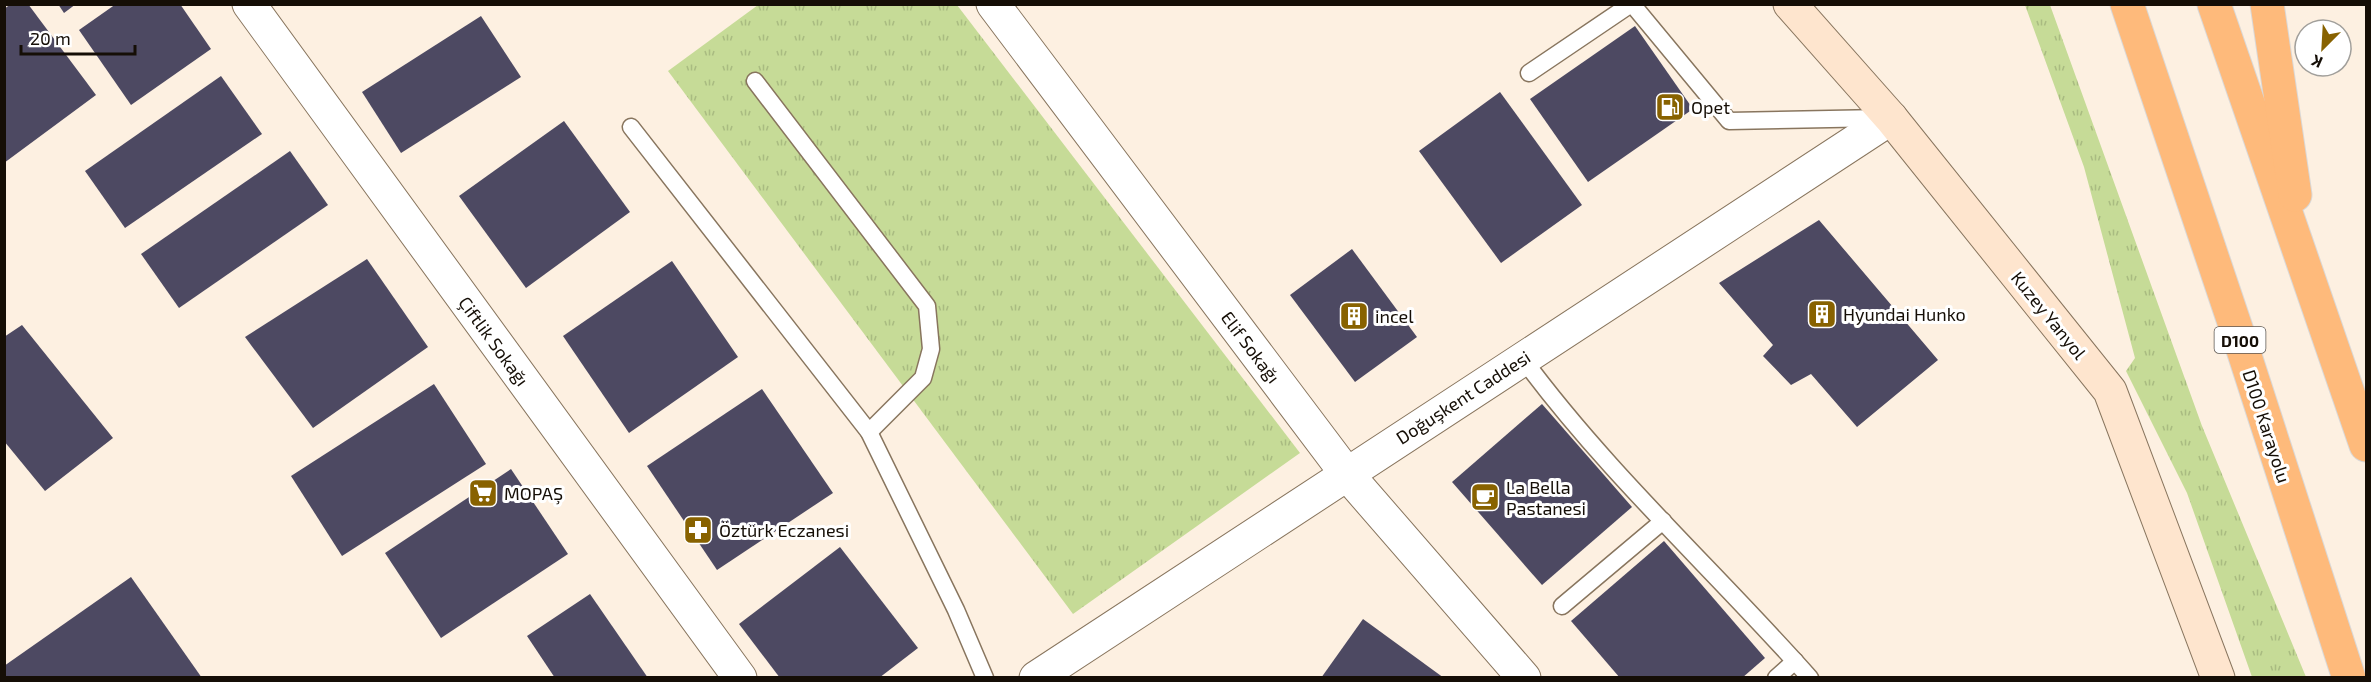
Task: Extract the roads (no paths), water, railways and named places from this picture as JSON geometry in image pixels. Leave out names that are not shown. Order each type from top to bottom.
[{"type":"highway","name":"D100 Karayolu","points":[[2127,4],[2236,328],[2349,678]]},
{"type":"highway","points":[[2214,4],[2367,445]]},
{"type":"highway","points":[[2267,4],[2307,274]]},
{"type":"main road","name":"Kuzey Yanyol","points":[[1790,4],[1891,118],[2110,391],[2218,678]]},
{"type":"street","name":"Çiftlik Sokağı","points":[[249,4],[740,678]]},
{"type":"street","name":"Elif Sokağı","points":[[993,4],[1346,474],[1524,678]]},
{"type":"street","name":"Doğuşkent Caddesi","points":[[1036,678],[1891,118]]},
{"type":"lane","points":[[1529,73],[1631,4],[1729,121],[1891,118]]},
{"type":"lane","points":[[754,81],[927,306],[931,349],[923,378],[869,432]]},
{"type":"lane","points":[[631,127],[869,432],[956,610],[985,678]]},
{"type":"lane","points":[[1523,359],[1550,396],[1810,678]]},
{"type":"lane","points":[[1562,606],[1663,521]]},
{"type":"lane","points":[[1776,678],[1795,661]]},
{"type":"place","name":"Opet","points":[[1670,107]]},
{"type":"place","name":"Hyundai Hunko","points":[[1822,314]]},
{"type":"place","name":"incel","points":[[1354,316]]},
{"type":"place","name":"MOPAŞ","points":[[483,493]]},
{"type":"place","name":"La Bella Pastanesi","points":[[1485,497]]},
{"type":"place","name":"Öztürk Eczanesi","points":[[698,530]]}]
